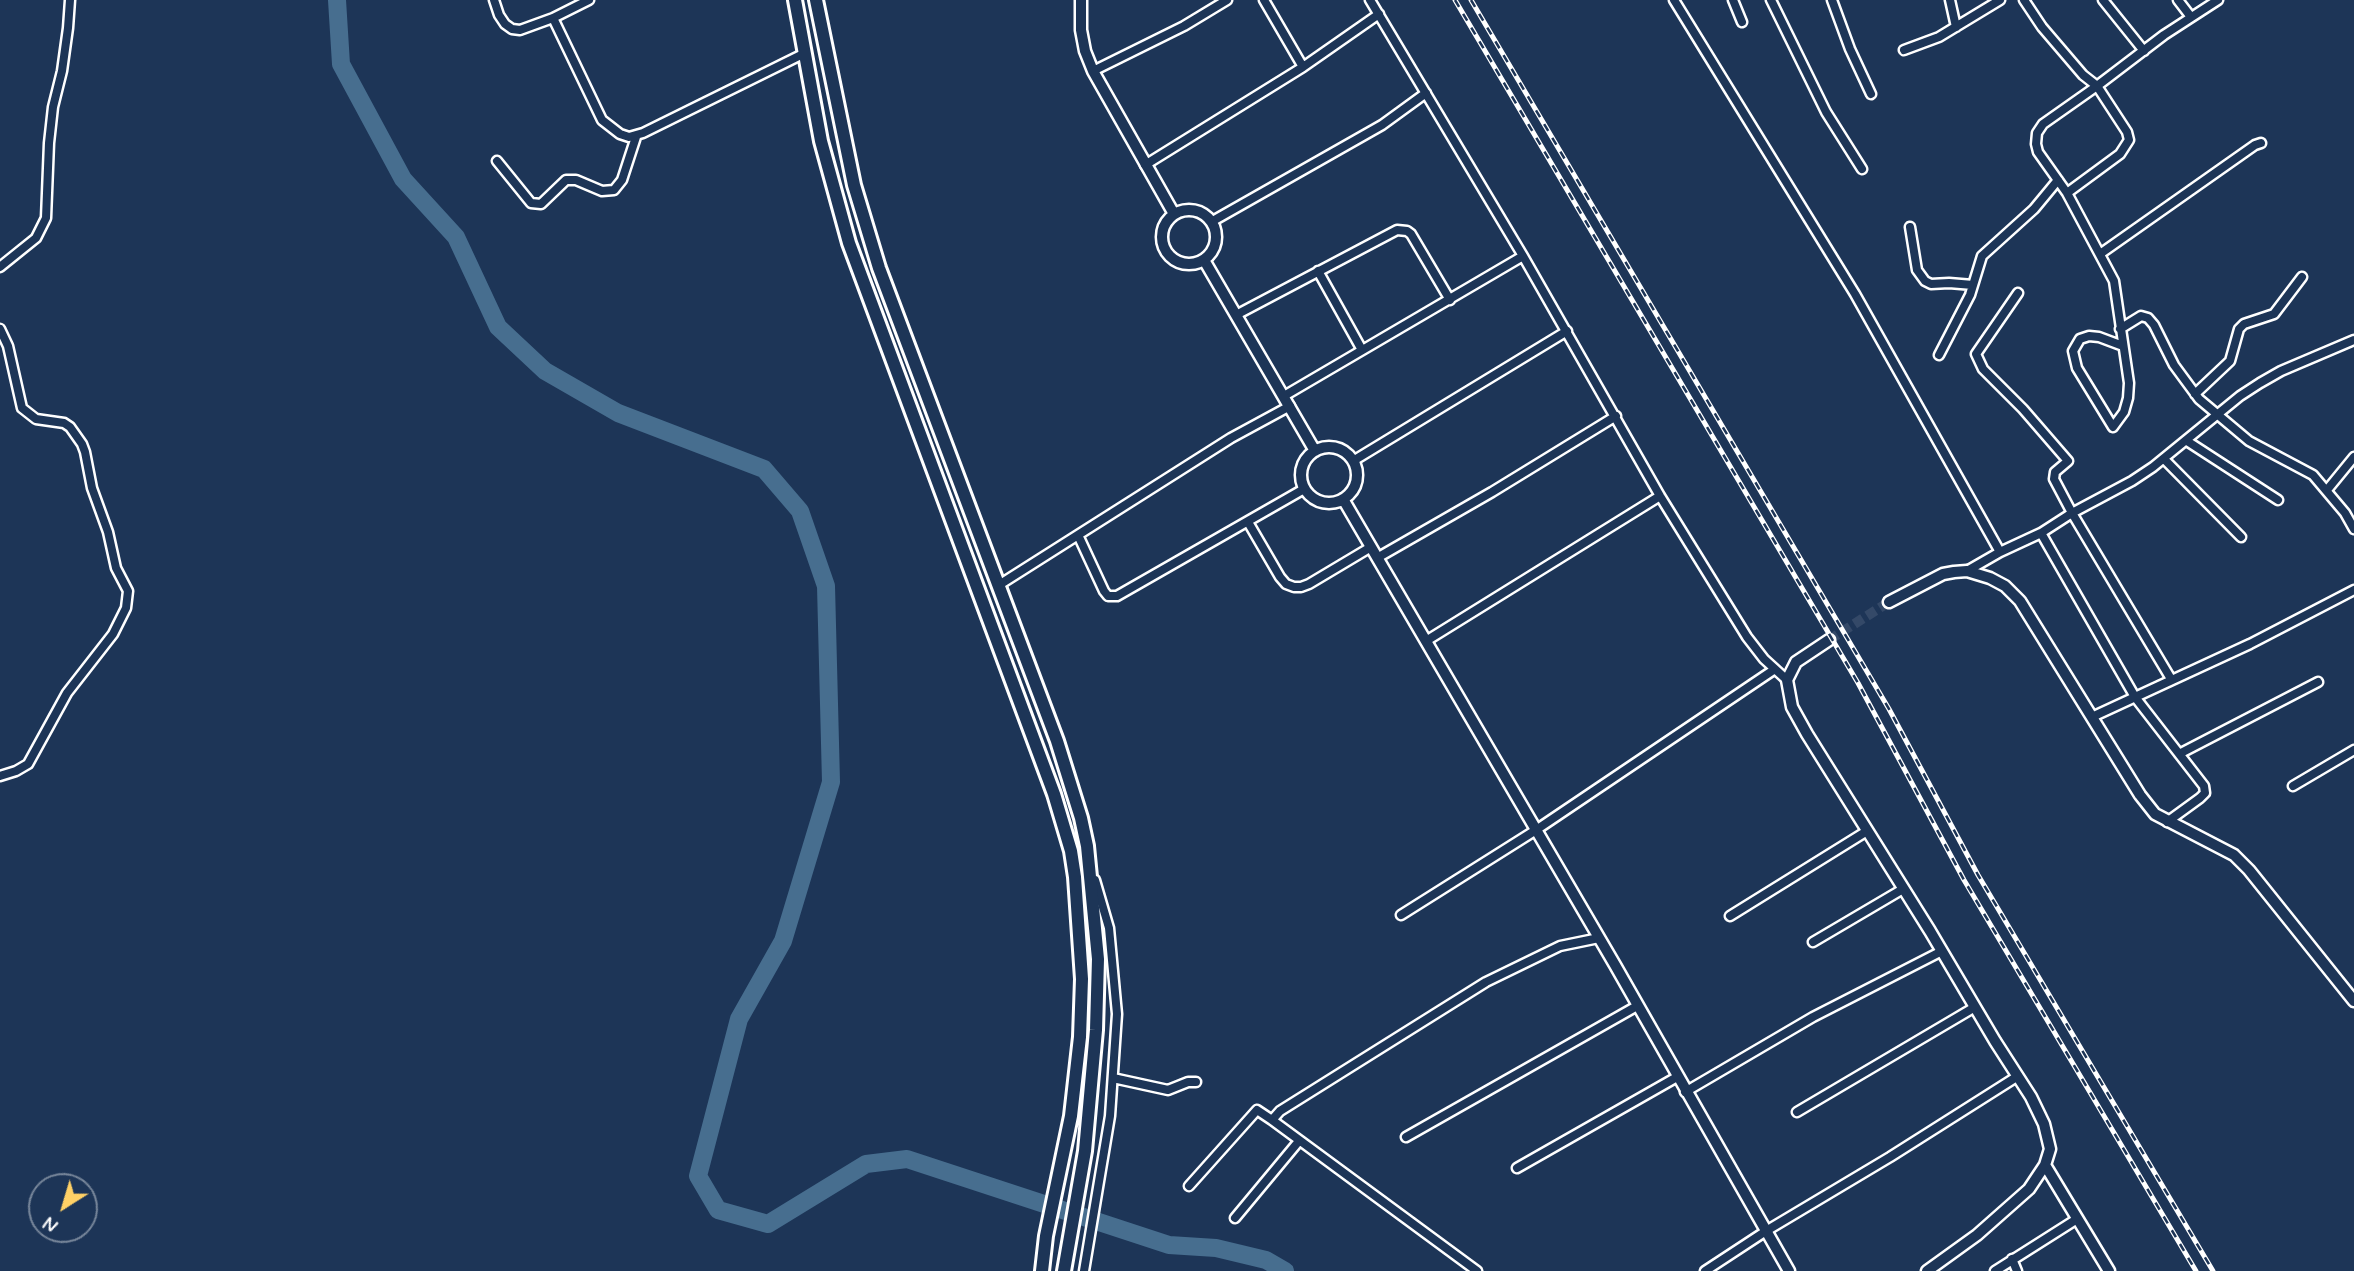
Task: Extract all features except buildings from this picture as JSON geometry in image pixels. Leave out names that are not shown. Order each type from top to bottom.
[{"type":"highway","points":[[795,0],[821,141],[849,243],[1054,793],[1071,851],[1082,979],[1080,1037],[1075,1095],[1046,1236],[1042,1271]]},
{"type":"highway","points":[[817,0],[853,185],[879,268],[1070,780],[1090,864],[1098,960],[1097,1002],[1090,1110],[1065,1271]]},
{"type":"street","points":[[0,267],[36,238],[46,218],[49,143],[53,107],[62,71],[70,0]]},
{"type":"street","points":[[494,0],[499,16],[512,29],[530,28],[589,0]]},
{"type":"street","points":[[1081,0],[1085,51],[1093,71],[1174,214]]},
{"type":"street","points":[[1093,71],[1184,26],[1227,0]]},
{"type":"street","points":[[1264,0],[1303,67]]},
{"type":"street","points":[[1370,0],[1746,638],[1787,680],[1792,707],[1807,734],[2031,1097],[2044,1124],[2050,1149],[2045,1166],[2029,1189],[1977,1235],[1927,1271]]},
{"type":"street","points":[[1674,0],[1855,294],[2000,552]]},
{"type":"street","points":[[1733,0],[1742,22]]},
{"type":"street","points":[[1772,0],[1826,112],[1862,169]]},
{"type":"street","points":[[1832,0],[1850,49],[1871,94]]},
{"type":"street","points":[[1950,0],[1956,27]]},
{"type":"street","points":[[1904,50],[1939,37],[2000,0]]},
{"type":"street","points":[[2024,0],[2042,27],[2083,75],[2097,86],[2127,132],[2129,140],[2120,154],[2067,193]]},
{"type":"street","points":[[2103,0],[2144,51]]},
{"type":"street","points":[[2178,0],[2191,18]]},
{"type":"street","points":[[2123,346],[2089,336],[2080,339],[2073,351],[2077,368],[2113,427],[2124,412],[2129,383],[2114,281],[2067,193],[2038,152],[2037,133],[2043,124],[2218,0]]},
{"type":"street","points":[[1145,165],[1303,67],[1379,14]]},
{"type":"street","points":[[553,18],[602,120],[620,134],[636,137],[805,53]]},
{"type":"street","points":[[1211,222],[1382,125],[1426,93]]},
{"type":"street","points":[[497,161],[531,202],[541,204],[566,180],[576,180],[602,191],[614,190],[622,180],[636,137]]},
{"type":"street","points":[[2100,254],[2255,145],[2262,143]]},
{"type":"street","points":[[1939,355],[1970,295],[1982,256],[2034,209],[2058,180]]},
{"type":"street","points":[[1188,210],[1197,211],[1211,222],[1216,239],[1214,248],[1204,260],[1183,264],[1168,255],[1161,239],[1162,230],[1174,214],[1188,210]]},
{"type":"street","points":[[1910,227],[1917,270],[1925,281],[1931,284],[1973,285]]},
{"type":"street","points":[[1236,315],[1397,230],[1411,234],[1450,299]]},
{"type":"street","points":[[1284,396],[1523,256]]},
{"type":"street","points":[[1204,260],[1315,451]]},
{"type":"street","points":[[1318,271],[1362,350]]},
{"type":"street","points":[[2195,394],[2230,361],[2239,329],[2244,324],[2274,314],[2302,277]]},
{"type":"street","points":[[2018,293],[1976,354],[1983,369],[2068,461],[2055,472],[2054,479],[2171,680]]},
{"type":"street","points":[[2120,329],[2141,316],[2148,318],[2174,366],[2195,394],[2249,441],[2313,475],[2354,529]]},
{"type":"street","points":[[0,329],[8,346],[22,408],[36,419],[64,423],[82,444],[116,568],[128,591],[126,608],[113,634],[67,693],[28,764],[16,772],[0,776]]},
{"type":"street","points":[[1353,461],[1567,331]]},
{"type":"street","points":[[1889,602],[1943,574],[1967,571],[2041,533],[2132,481],[2187,441],[2240,396],[2281,371],[2354,340]]},
{"type":"street","points":[[999,585],[1231,439],[1290,406]]},
{"type":"street","points":[[1377,558],[1616,416]]},
{"type":"street","points":[[2187,441],[2278,500]]},
{"type":"street","points":[[1331,447],[1340,449],[1353,461],[1356,469],[1355,486],[1343,499],[1326,503],[1310,496],[1304,489],[1301,481],[1303,463],[1315,451],[1331,447]]},
{"type":"street","points":[[2326,490],[2354,457]]},
{"type":"street","points":[[2164,458],[2241,537]]},
{"type":"street","points":[[1078,534],[1104,591],[1108,596],[1117,596],[1304,489]]},
{"type":"street","points":[[1426,641],[1660,496]]},
{"type":"street","points":[[1343,499],[1788,1271]]},
{"type":"street","points":[[1248,522],[1280,577],[1286,584],[1294,587],[1309,584],[1371,547]]},
{"type":"street","points":[[2041,533],[2135,697],[2201,780],[2205,793],[2167,822]]},
{"type":"street","points":[[1967,571],[2005,586],[2020,601],[2140,795],[2155,814],[2224,850],[2249,870],[2354,1001]]},
{"type":"street","points":[[2092,717],[2250,644],[2354,590]]},
{"type":"street","points":[[1787,680],[1797,662],[1829,640]]},
{"type":"street","points":[[1401,915],[1536,830],[1775,669]]},
{"type":"street","points":[[2179,754],[2318,682]]},
{"type":"street","points":[[2293,786],[2354,750]]},
{"type":"street","points":[[1730,916],[1867,831]]},
{"type":"street","points":[[1084,1271],[1111,1116],[1117,1014],[1109,928],[1090,864]]},
{"type":"street","points":[[1813,942],[1903,889]]},
{"type":"street","points":[[1272,1119],[1280,1111],[1486,982],[1560,946],[1599,939]]},
{"type":"street","points":[[1685,1091],[1813,1017],[1942,951]]},
{"type":"street","points":[[1406,1137],[1637,1006]]},
{"type":"street","points":[[1797,1112],[1975,1007]]},
{"type":"street","points":[[1705,1271],[2018,1076]]},
{"type":"street","points":[[1517,1168],[1677,1077]]},
{"type":"street","points":[[1113,1078],[1168,1090],[1188,1082],[1196,1082]]},
{"type":"street","points":[[1189,1186],[1257,1110],[1477,1271]]},
{"type":"street","points":[[1235,1218],[1299,1141]]},
{"type":"street","points":[[2045,1166],[2109,1271]]},
{"type":"street","points":[[1995,1271],[2077,1219]]},
{"type":"street","points":[[2012,1259],[2017,1271]]},
{"type":"waterway","points":[[337,0],[341,64],[403,179],[456,237],[498,327],[545,371],[618,413],[764,469],[800,511],[826,586],[831,782],[783,941],[739,1019],[698,1176],[718,1210],[768,1224],[866,1164],[907,1159],[1169,1245],[1216,1248],[1266,1260],[1285,1271]]},
{"type":"tunnel","points":[[1829,640],[1889,602]]},
{"type":"railway","points":[[1455,0],[1858,683],[1964,880],[2196,1271]]},
{"type":"railway","points":[[1471,0],[1889,709],[1978,875],[2213,1271]]}]
